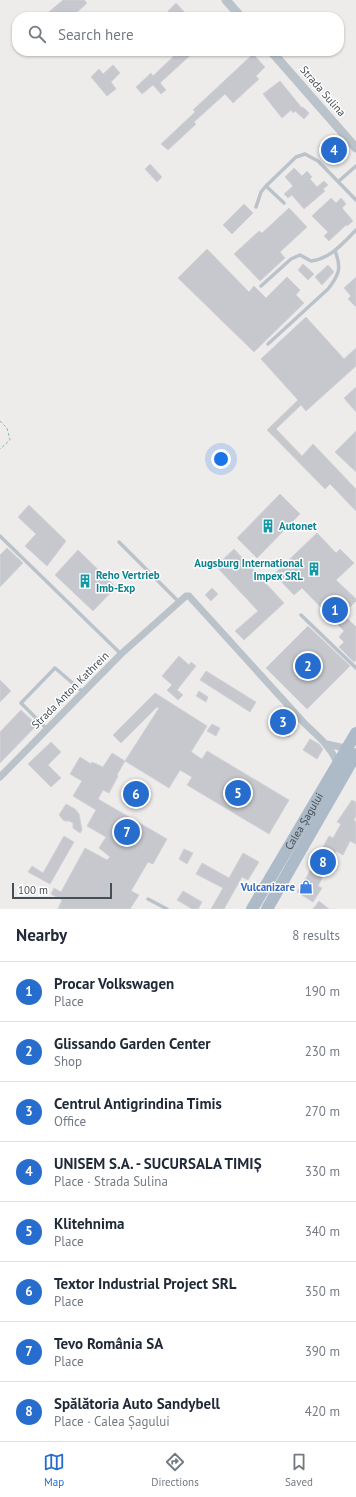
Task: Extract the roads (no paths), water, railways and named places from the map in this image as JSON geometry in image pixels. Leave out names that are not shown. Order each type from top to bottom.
[{"type":"main road","name":"Calea Șagului","points":[[267,909],[352,750],[356,733]]},
{"type":"main road","name":"Calea Șagului","points":[[252,909],[338,764],[352,750]]},
{"type":"street","points":[[226,0],[237,12]]},
{"type":"street","name":"Strada Sulina","points":[[275,56],[356,148]]},
{"type":"street","points":[[121,654],[186,596],[189,596],[306,725],[327,744],[338,764]]},
{"type":"street","name":"Strada Anton Kathrein","points":[[0,777],[121,654]]},
{"type":"street","points":[[327,744],[352,750]]},
{"type":"lane","points":[[256,207],[261,192],[266,186],[296,157],[305,154],[318,161],[356,200]]},
{"type":"lane","points":[[339,181],[356,166]]},
{"type":"lane","points":[[266,186],[284,203]]},
{"type":"lane","points":[[261,286],[296,256],[300,256],[311,261],[323,259],[335,251],[356,230]]},
{"type":"lane","points":[[268,344],[328,289],[338,275],[339,261],[335,251]]},
{"type":"lane","name":"Strada Anton Kathrein","points":[[0,536],[121,654]]},
{"type":"lane","points":[[120,542],[179,602]]},
{"type":"lane","points":[[301,615],[356,668]]},
{"type":"lane","points":[[47,729],[21,703],[55,668],[84,692]]},
{"type":"lane","points":[[148,898],[167,909]]},
{"type":"place","name":"UNISEM S.A. - SUCURSALA TIMIȘ","points":[[334,150]]},
{"type":"place","name":"Autonet","points":[[268,526]]},
{"type":"place","name":"Augsburg International Impex SRL","points":[[314,569]]},
{"type":"place","name":"Reho Vertrieb Imb-Exp","points":[[85,581]]},
{"type":"place","name":"Procar Volkswagen","points":[[335,610]]},
{"type":"place","name":"Glissando Garden Center","points":[[308,666]]},
{"type":"place","name":"Centrul Antigrindina Timis","points":[[283,722]]},
{"type":"place","name":"Klitehnima","points":[[238,793]]},
{"type":"place","name":"Textor Industrial Project SRL","points":[[136,794]]},
{"type":"place","name":"Tevo România SA","points":[[127,832]]},
{"type":"place","name":"Spălătoria Auto Sandybell","points":[[323,862]]},
{"type":"place","name":"Vulcanizare","points":[[306,887]]}]
